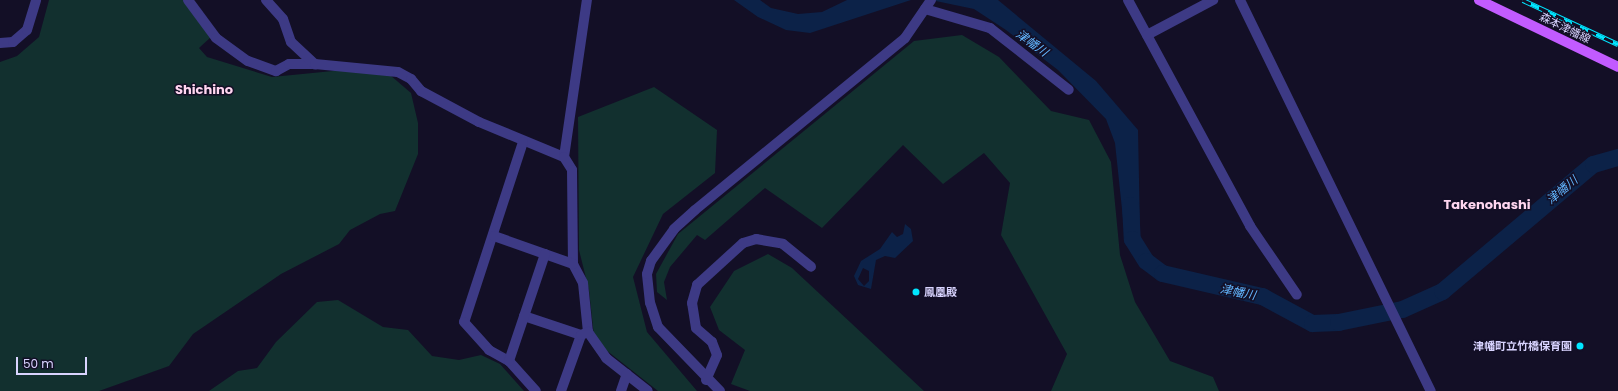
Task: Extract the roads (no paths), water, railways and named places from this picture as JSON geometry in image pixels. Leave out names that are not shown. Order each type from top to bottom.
[{"type":"main road","name":"森本津幡線","points":[[1479,0],[1618,67]]},
{"type":"street","points":[[0,43],[13,42],[27,30],[36,0]]},
{"type":"street","points":[[188,0],[216,38],[248,61],[276,71],[289,64],[315,64],[398,72],[410,79],[421,91],[523,142],[564,157],[572,170],[573,264],[583,284],[584,333],[561,391]]},
{"type":"street","points":[[266,0],[283,20],[291,42],[315,64]]},
{"type":"street","points":[[564,157],[587,0]]},
{"type":"street","points":[[720,391],[706,380],[658,327],[650,303],[647,274],[650,261],[674,229],[904,38],[931,0]]},
{"type":"street","points":[[1128,0],[1250,226],[1297,295]]},
{"type":"street","points":[[1147,35],[1213,0]]},
{"type":"street","points":[[1240,0],[1431,391]]},
{"type":"street","points":[[926,9],[990,28],[1069,90]]},
{"type":"street","points":[[523,142],[494,236],[464,322],[489,350],[508,361],[536,391]]},
{"type":"street","points":[[494,236],[573,264]]},
{"type":"street","points":[[706,380],[717,355],[712,342],[696,328],[692,303],[698,285],[743,243],[756,239],[783,244],[811,267]]},
{"type":"street","points":[[508,361],[544,254]]},
{"type":"street","points":[[524,316],[584,333],[606,358],[648,391]]},
{"type":"street","points":[[621,391],[627,374]]},
{"type":"water","points":[[734,0],[760,0],[771,8],[798,14],[822,12],[847,0],[911,0],[810,33],[786,30],[758,17]]},
{"type":"water","points":[[931,0],[998,0],[1096,81],[1138,130],[1140,229],[1124,228],[1115,143],[1106,119],[1058,70],[1006,30],[974,9]]},
{"type":"water","points":[[905,224],[911,229],[913,241],[895,258],[885,256],[876,260],[871,289],[858,285],[854,276],[861,261],[880,249],[892,232],[897,237],[903,234]],"holes":[[[863,268],[869,271],[869,281],[864,286],[858,279]]]},
{"type":"waterway","name":"津幡川","points":[[1130,205],[1132,239],[1146,261],[1162,273],[1262,296],[1312,323],[1338,322],[1402,309],[1442,291],[1593,164],[1618,157]]},
{"type":"railway","points":[[1523,0],[1618,44]]},
{"type":"place","name":"鳳凰殿","points":[[916,292]]},
{"type":"place","name":"津幡町立竹橋保育園","points":[[1580,346]]},
{"type":"district","name":"Shichino","points":[[204,90]]},
{"type":"district","name":"Takenohashi","points":[[1487,205]]}]
